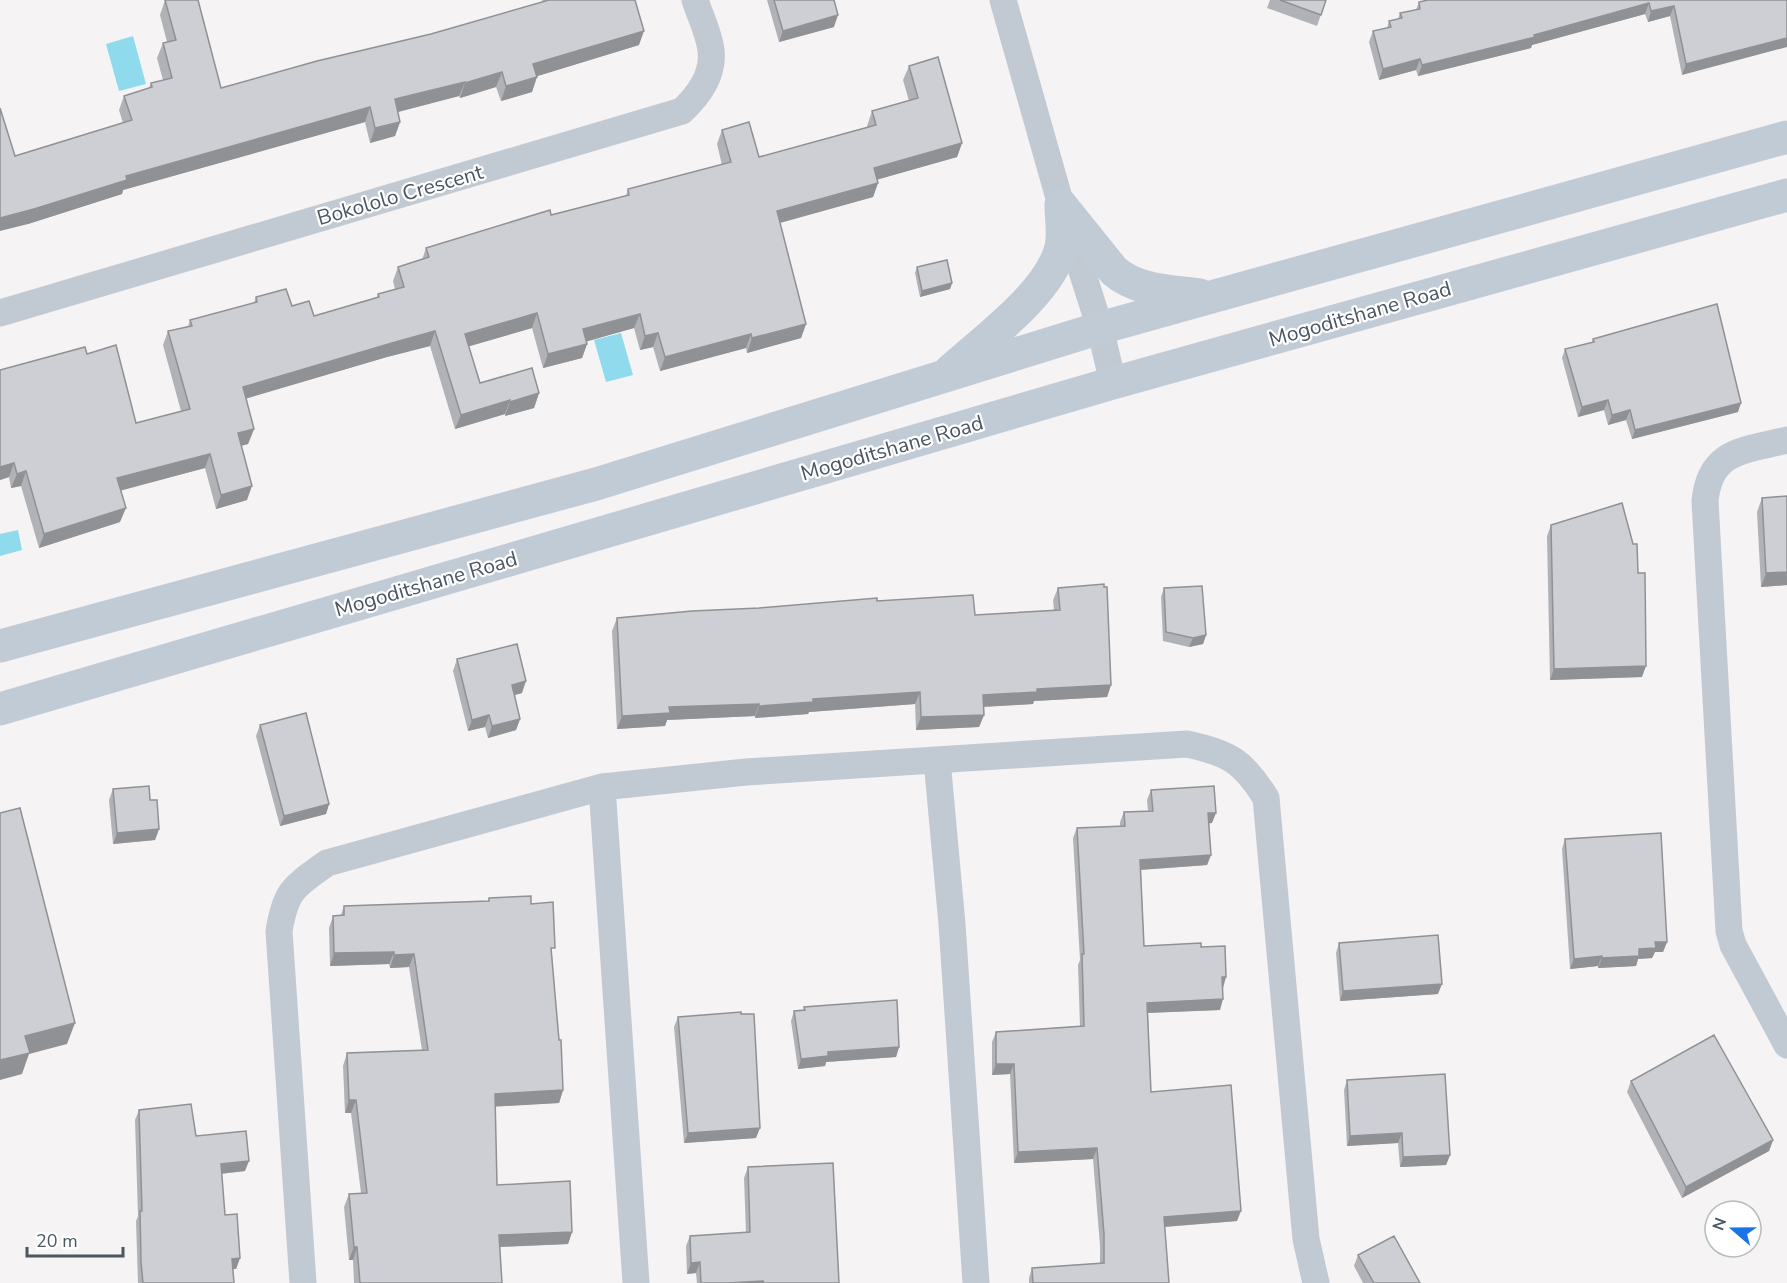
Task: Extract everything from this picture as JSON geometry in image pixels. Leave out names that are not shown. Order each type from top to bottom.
[{"type":"main road","points":[[0,646],[596,484],[1100,328],[1787,137]]},
{"type":"main road","name":"Mogoditshane Road","points":[[0,709],[1113,383],[1787,195]]},
{"type":"main road","points":[[1061,205],[1114,271],[1124,279],[1135,284],[1212,297]]},
{"type":"main road","points":[[942,378],[1040,287],[1054,265],[1062,246],[1061,205]]},
{"type":"street","name":"Bokololo Crescent","points":[[0,314],[682,111],[694,101],[704,86],[710,59],[711,50],[695,0]]},
{"type":"street","points":[[1003,0],[1061,205],[1100,328],[1113,383]]},
{"type":"street","points":[[1787,440],[1731,455],[1720,462],[1707,485],[1705,501],[1729,931],[1733,945],[1787,1045]]},
{"type":"street","points":[[303,1283],[279,931],[283,906],[290,892],[327,863],[602,787],[710,775],[1187,744],[1232,757],[1252,775],[1266,798],[1306,1239],[1316,1283]]},
{"type":"street","points":[[938,760],[952,924],[976,1283]]},
{"type":"street","points":[[602,787],[636,1283]]},
{"type":"water","points":[[133,36],[146,84],[119,91],[106,44]]},
{"type":"water","points":[[621,333],[633,375],[606,382],[594,340]]},
{"type":"water","points":[[18,530],[22,550],[0,556],[0,534]]},
{"type":"building","points":[[165,0],[198,0],[221,88],[317,61],[431,34],[549,0],[635,0],[644,31],[533,64],[537,77],[506,86],[502,72],[395,99],[400,122],[375,128],[370,107],[126,176],[127,180],[0,218],[0,108],[15,156],[132,120],[124,96],[152,87],[151,83],[172,78],[163,43],[176,40]]},
{"type":"building","points":[[774,0],[834,0],[838,15],[783,31]]},
{"type":"building","points":[[1280,0],[1326,0],[1321,15]]},
{"type":"building","points":[[1428,0],[1787,0],[1787,38],[1686,64],[1674,6],[1651,11],[1649,3],[1534,35],[1535,37],[1422,65],[1420,59],[1383,69],[1373,31],[1391,27],[1389,21],[1402,18],[1400,13],[1420,9],[1419,2]]},
{"type":"building","points":[[938,57],[962,143],[874,168],[878,183],[777,211],[806,324],[752,338],[751,334],[665,357],[658,333],[645,336],[640,314],[583,329],[587,344],[548,354],[537,313],[465,334],[480,383],[532,368],[539,393],[461,415],[435,331],[243,387],[254,429],[238,433],[252,486],[221,495],[210,454],[117,478],[126,508],[44,534],[26,471],[17,474],[14,463],[0,467],[0,370],[85,347],[87,354],[116,345],[136,423],[190,409],[168,331],[192,326],[190,320],[257,302],[256,297],[286,289],[292,306],[309,301],[314,316],[379,297],[378,294],[404,287],[398,267],[429,257],[426,248],[550,210],[551,215],[629,195],[628,189],[731,162],[722,130],[749,122],[759,157],[876,125],[872,111],[918,98],[909,66]]},
{"type":"building","points":[[947,260],[952,283],[922,291],[917,267]]},
{"type":"building","points":[[1717,304],[1741,403],[1635,430],[1630,410],[1612,415],[1608,400],[1582,407],[1565,349]]},
{"type":"building","points":[[1787,496],[1787,572],[1766,573],[1762,498]]},
{"type":"building","points":[[1622,503],[1633,544],[1637,544],[1638,573],[1645,573],[1646,666],[1554,669],[1551,525]]},
{"type":"building","points":[[1104,584],[1104,587],[1107,587],[1111,685],[983,695],[984,715],[921,717],[920,692],[813,699],[813,702],[759,706],[759,704],[669,707],[670,713],[622,716],[617,618],[877,598],[877,601],[973,595],[975,615],[1060,610],[1058,588]]},
{"type":"building","points":[[1202,586],[1206,635],[1193,638],[1166,632],[1164,588]]},
{"type":"building","points":[[517,644],[526,681],[512,685],[520,719],[492,726],[489,715],[472,720],[457,659]]},
{"type":"building","points":[[306,713],[329,804],[284,816],[260,725]]},
{"type":"building","points":[[149,786],[150,800],[157,800],[159,829],[117,833],[113,789]]},
{"type":"building","points":[[1214,786],[1216,813],[1208,813],[1211,855],[1140,860],[1144,946],[1201,943],[1201,947],[1225,946],[1226,977],[1222,977],[1223,999],[1147,1003],[1151,1092],[1231,1085],[1241,1211],[1164,1217],[1169,1283],[1033,1283],[1032,1268],[1104,1263],[1097,1148],[1018,1152],[1014,1064],[996,1064],[996,1032],[1084,1026],[1082,954],[1084,954],[1077,828],[1125,826],[1124,812],[1153,811],[1151,790]]},
{"type":"building","points":[[20,808],[75,1023],[25,1036],[30,1053],[0,1060],[0,813]]},
{"type":"building","points":[[1661,833],[1667,942],[1655,942],[1656,948],[1639,949],[1639,956],[1574,959],[1565,839]]},
{"type":"building","points":[[531,896],[531,904],[553,902],[555,948],[551,948],[559,1040],[561,1040],[563,1090],[495,1094],[497,1185],[570,1181],[572,1232],[499,1235],[502,1283],[360,1283],[349,1194],[367,1193],[356,1100],[349,1100],[347,1053],[428,1050],[414,954],[334,953],[333,916],[344,915],[344,906],[489,901],[489,898]]},
{"type":"building","points":[[1438,935],[1442,984],[1343,991],[1339,943]]},
{"type":"building","points":[[897,1000],[899,1047],[828,1052],[828,1056],[801,1059],[794,1011],[805,1010],[804,1007]]},
{"type":"building","points":[[741,1012],[741,1014],[754,1014],[760,1128],[688,1133],[678,1017]]},
{"type":"building","points":[[1714,1035],[1773,1140],[1686,1187],[1631,1081]]},
{"type":"building","points":[[1445,1074],[1450,1155],[1403,1157],[1402,1133],[1350,1136],[1347,1080]]},
{"type":"building","points":[[191,1104],[196,1136],[246,1131],[249,1161],[221,1164],[225,1215],[237,1214],[240,1258],[232,1259],[234,1283],[143,1283],[139,1110]]},
{"type":"building","points":[[833,1163],[839,1283],[764,1283],[763,1281],[701,1283],[700,1262],[691,1263],[690,1236],[750,1232],[748,1167]]},
{"type":"building","points":[[1394,1236],[1420,1283],[1374,1283],[1358,1255]]}]
